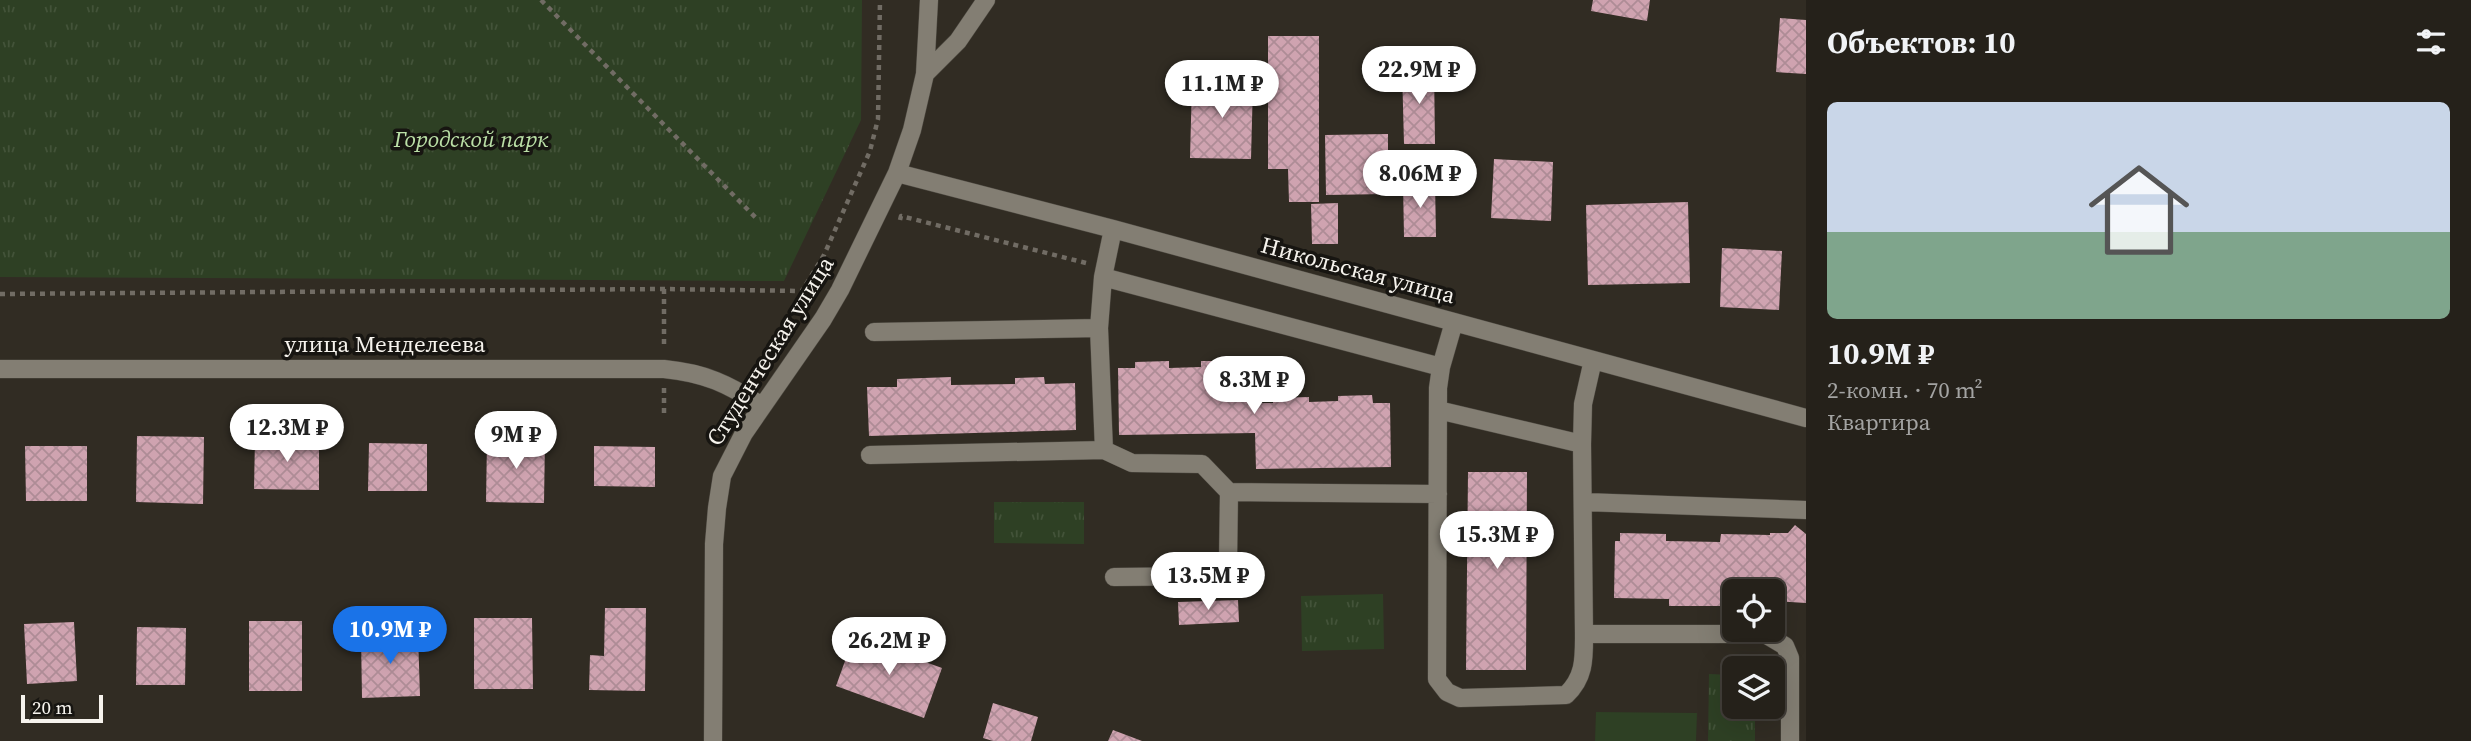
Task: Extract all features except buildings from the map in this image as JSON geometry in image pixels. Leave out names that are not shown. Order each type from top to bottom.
[{"type":"street","name":"Студенческая улица","points":[[713,741],[712,585],[716,508],[722,476],[731,454],[840,290],[897,173],[912,130],[925,74],[929,0]]},
{"type":"street","points":[[925,74],[958,41],[986,0]]},
{"type":"street","name":"Никольская улица","points":[[897,173],[1806,418]]},
{"type":"street","points":[[1104,450],[1099,328],[1104,273],[1112,229]]},
{"type":"street","points":[[1104,273],[1441,367]]},
{"type":"street","points":[[1454,322],[1441,367],[1438,410],[1437,679],[1447,692],[1460,698],[1566,695],[1577,685],[1583,667],[1584,634],[1583,404],[1593,360]]},
{"type":"street","points":[[874,332],[1099,328]]},
{"type":"street","name":"улица Менделеева","points":[[0,369],[664,369],[692,372],[717,379],[762,406]]},
{"type":"street","points":[[1438,410],[1582,444]]},
{"type":"street","points":[[870,455],[1104,450],[1132,463],[1202,464],[1229,492],[1228,564],[1216,576],[1114,577]]},
{"type":"street","points":[[1229,492],[1438,494]]},
{"type":"street","points":[[1584,502],[1806,510]]},
{"type":"street","points":[[1584,634],[1765,634],[1785,646],[1790,658],[1790,741]]},
{"type":"path","points":[[541,0],[758,220]]},
{"type":"path","points":[[0,294],[664,289],[802,291],[824,254],[870,151],[878,119],[880,0]]},
{"type":"path","points":[[895,228],[901,216],[1104,273]]},
{"type":"green space","name":"Городской парк","points":[[0,0],[862,0],[861,120],[784,281],[0,277]]},
{"type":"green space","points":[[994,502],[1084,502],[1084,544],[994,543]]},
{"type":"green space","points":[[1383,594],[1384,649],[1302,651],[1301,596]]},
{"type":"green space","points":[[1709,674],[1722,675],[1722,719],[1755,719],[1755,741],[1708,741]]},
{"type":"green space","points":[[1596,712],[1697,713],[1696,741],[1595,741]]}]
